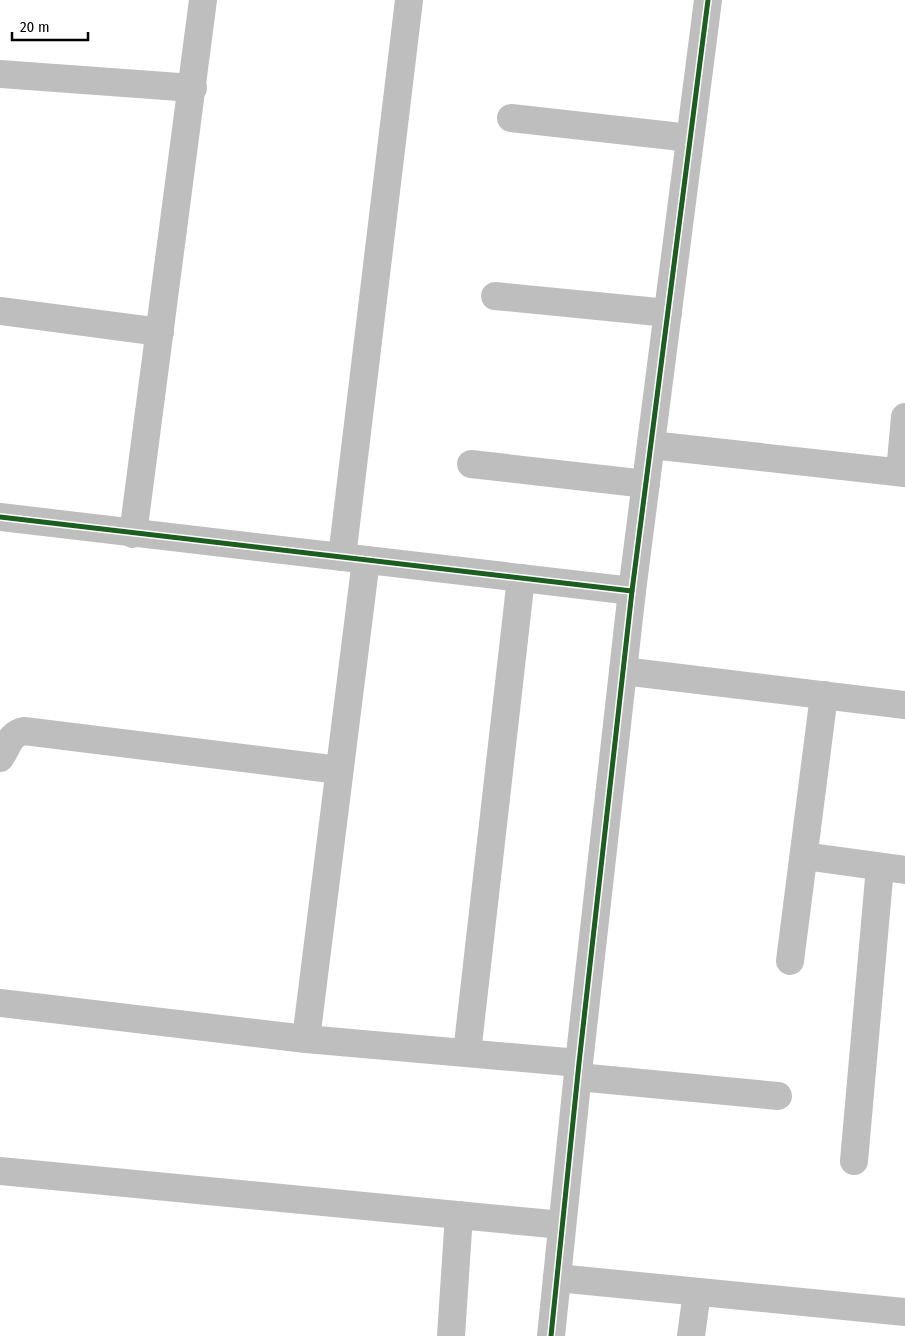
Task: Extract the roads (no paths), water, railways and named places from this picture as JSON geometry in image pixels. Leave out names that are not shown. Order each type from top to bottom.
[{"type":"street","points":[[133,534],[193,88],[203,0]]},
{"type":"street","points":[[306,1039],[339,770],[354,559],[409,0]]},
{"type":"street","points":[[551,1336],[578,1070],[632,591],[708,0]]},
{"type":"street","points":[[0,74],[193,88]]},
{"type":"street","points":[[512,118],[690,138]]},
{"type":"street","points":[[495,296],[668,313]]},
{"type":"street","points":[[0,311],[160,332]]},
{"type":"street","points":[[651,444],[903,473],[905,417]]},
{"type":"street","points":[[471,464],[646,484]]},
{"type":"street","points":[[0,517],[632,591]]},
{"type":"street","points":[[467,1053],[521,578]]},
{"type":"street","points":[[623,671],[905,705]]},
{"type":"street","points":[[790,961],[824,695]]},
{"type":"street","points":[[0,758],[10,739],[18,732],[24,731],[339,770]]},
{"type":"street","points":[[804,856],[892,868],[854,1160]]},
{"type":"street","points":[[0,1003],[306,1039],[467,1053],[578,1070],[778,1096]]},
{"type":"street","points":[[0,1170],[562,1225]]},
{"type":"street","points":[[450,1336],[459,1215]]},
{"type":"street","points":[[557,1278],[905,1312]]},
{"type":"street","points":[[691,1336],[697,1292]]}]
